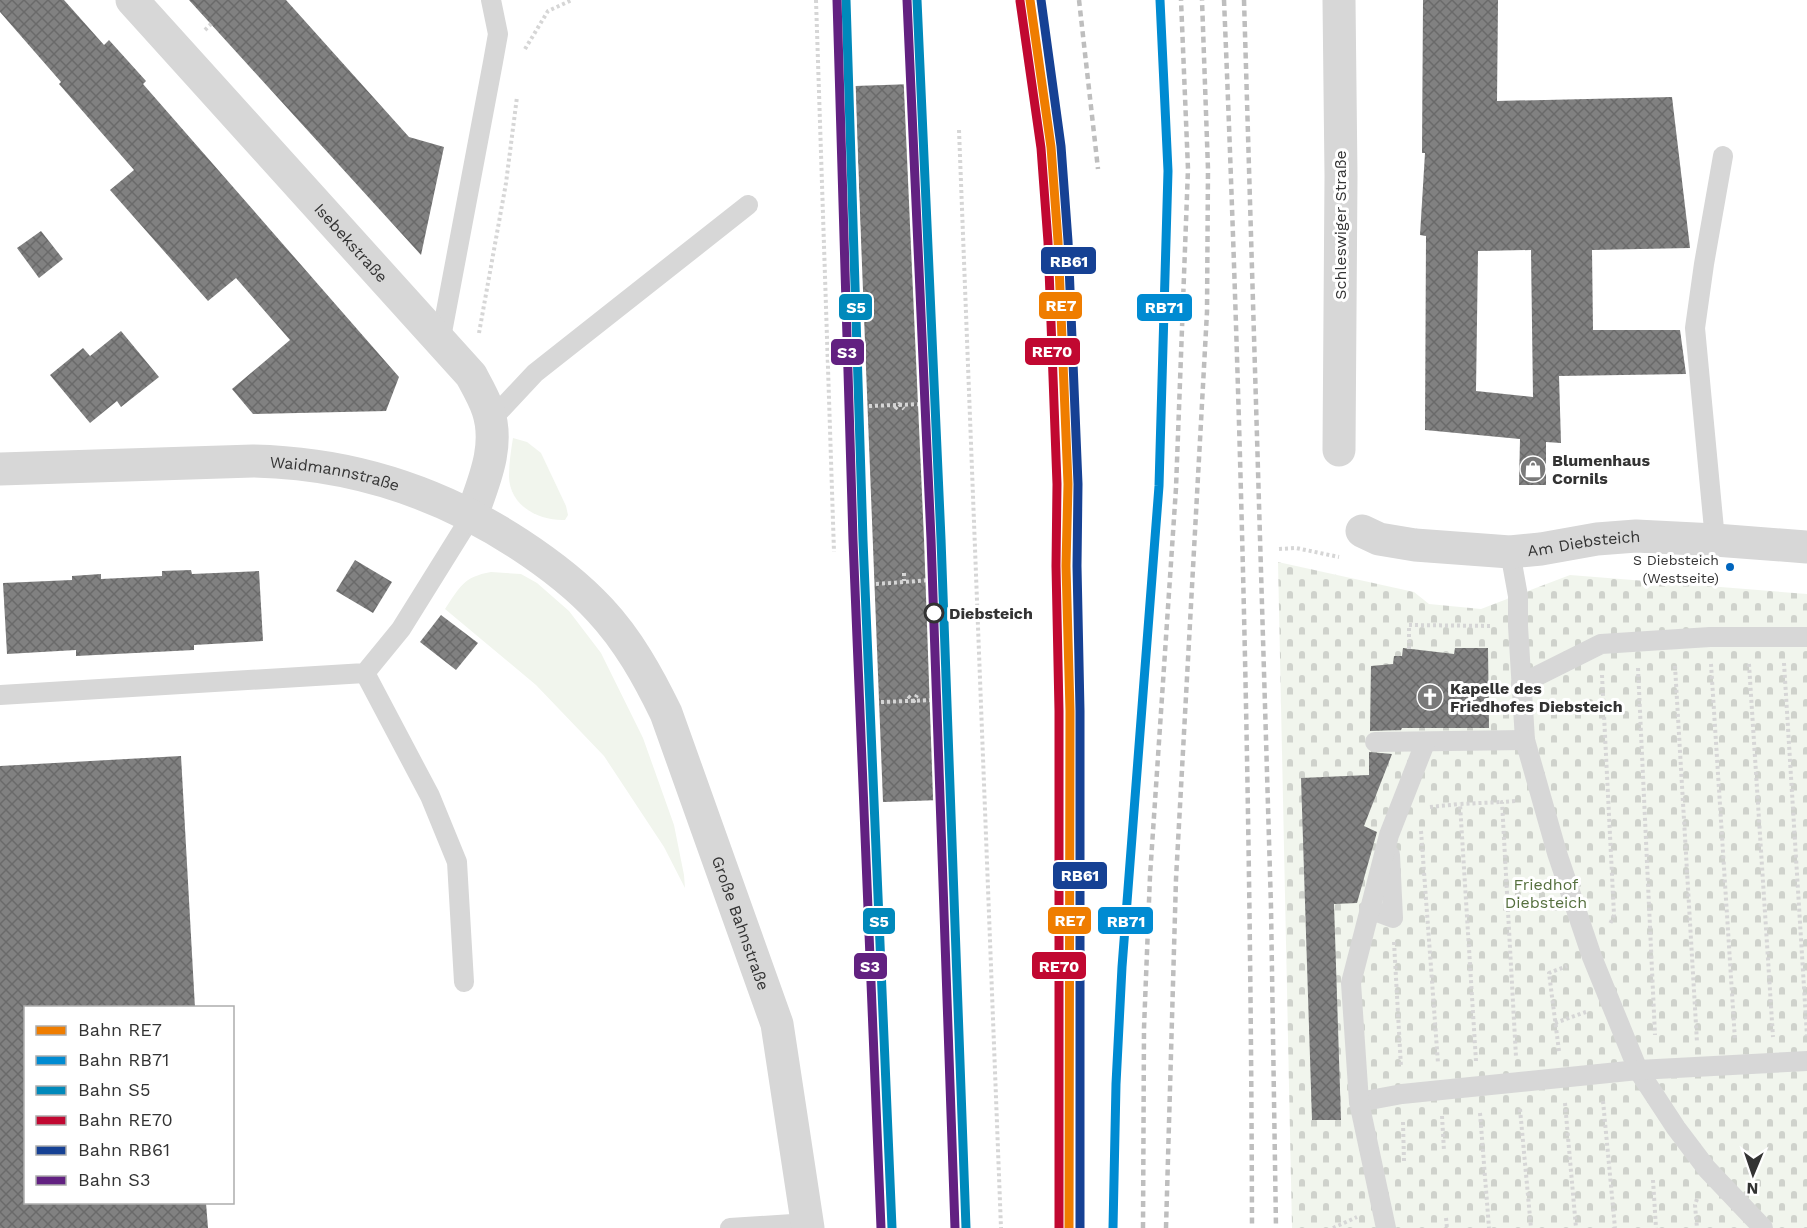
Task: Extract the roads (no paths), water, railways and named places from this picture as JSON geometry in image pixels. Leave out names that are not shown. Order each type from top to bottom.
[{"type":"street","name":"Isebekstraße","points":[[132,0],[471,375],[488,409],[492,432],[491,458],[472,515]]},
{"type":"street","name":"Schleswiger Straße","points":[[1339,0],[1341,176],[1339,450]]},
{"type":"street","name":"Waidmannstraße","points":[[0,469],[288,462],[359,473],[432,496],[472,515],[551,565],[592,602],[620,634]]},
{"type":"street","name":"Am Diebsteich","points":[[1362,531],[1379,539],[1415,546],[1510,552],[1597,539],[1636,536],[1807,547]]},
{"type":"street","name":"Große Bahnstraße","points":[[620,634],[647,674],[666,713],[777,1024],[808,1225]]},
{"type":"lane","points":[[440,343],[494,62],[498,34],[490,0]]},
{"type":"lane","points":[[1715,540],[1695,328],[1723,156]]},
{"type":"lane","points":[[490,421],[535,373],[748,205]]},
{"type":"lane","points":[[0,695],[365,673],[401,629],[472,515]]},
{"type":"lane","points":[[1510,552],[1518,596],[1525,740],[1557,853],[1592,957],[1676,1128],[1707,1169],[1763,1228]]},
{"type":"lane","points":[[1521,684],[1601,644],[1674,638],[1807,637]]},
{"type":"lane","points":[[365,673],[430,796],[457,862],[464,982]]},
{"type":"lane","points":[[1375,742],[1525,740]]},
{"type":"lane","points":[[1386,1228],[1359,1102],[1351,983],[1389,835],[1425,742]]},
{"type":"lane","points":[[1370,909],[1393,918],[1389,835]]},
{"type":"lane","points":[[1359,1102],[1402,1094],[1601,1073],[1807,1062]]},
{"type":"lane","points":[[730,1228],[808,1225]]},
{"type":"tram line","points":[[963,1228],[965,1204]]},
{"type":"railway","points":[[1079,0],[1098,169]]},
{"type":"railway","points":[[1143,1228],[1144,1028],[1150,876],[1176,488],[1188,169],[1181,0]]},
{"type":"railway","points":[[1166,1228],[1176,879],[1207,312],[1208,169],[1202,0]]},
{"type":"railway","points":[[1224,0],[1244,614],[1250,921],[1252,1228]]},
{"type":"railway","points":[[1244,0],[1271,907],[1276,1228]]},
{"type":"rail line","name":"S3","points":[[837,0],[853,540],[881,1228]]},
{"type":"rail line","name":"S5","points":[[846,0],[863,540],[892,1228]]},
{"type":"rail line","name":"S3","points":[[907,0],[931,539],[955,1228]]},
{"type":"rail line","name":"S5","points":[[917,0],[941,539],[966,1228]]},
{"type":"rail line","name":"RE7","points":[[1030,0],[1051,147],[1058,241],[1068,484],[1066,566],[1070,711],[1069,1228]]},
{"type":"rail line","name":"RB61","points":[[1041,0],[1061,146],[1068,241],[1078,484],[1080,1228]]},
{"type":"rail line","name":"RB71","points":[[1113,1228],[1116,1084],[1122,967],[1159,486],[1168,171],[1160,0]]},
{"type":"rail line","name":"RE70","points":[[1020,1],[1041,148],[1048,242],[1057,484],[1059,1228]]},
{"type":"place","name":"Blumenhaus Cornils","points":[[1533,469]]},
{"type":"place","name":"S Diebsteich (Westseite)","points":[[1730,567]]},
{"type":"place","name":"Diebsteich","points":[[934,613]]},
{"type":"place","name":"Kapelle des Friedhofes Diebsteich","points":[[1430,697]]},
{"type":"park label","name":"Friedhof Diebsteich","points":[[1546,893]]}]
